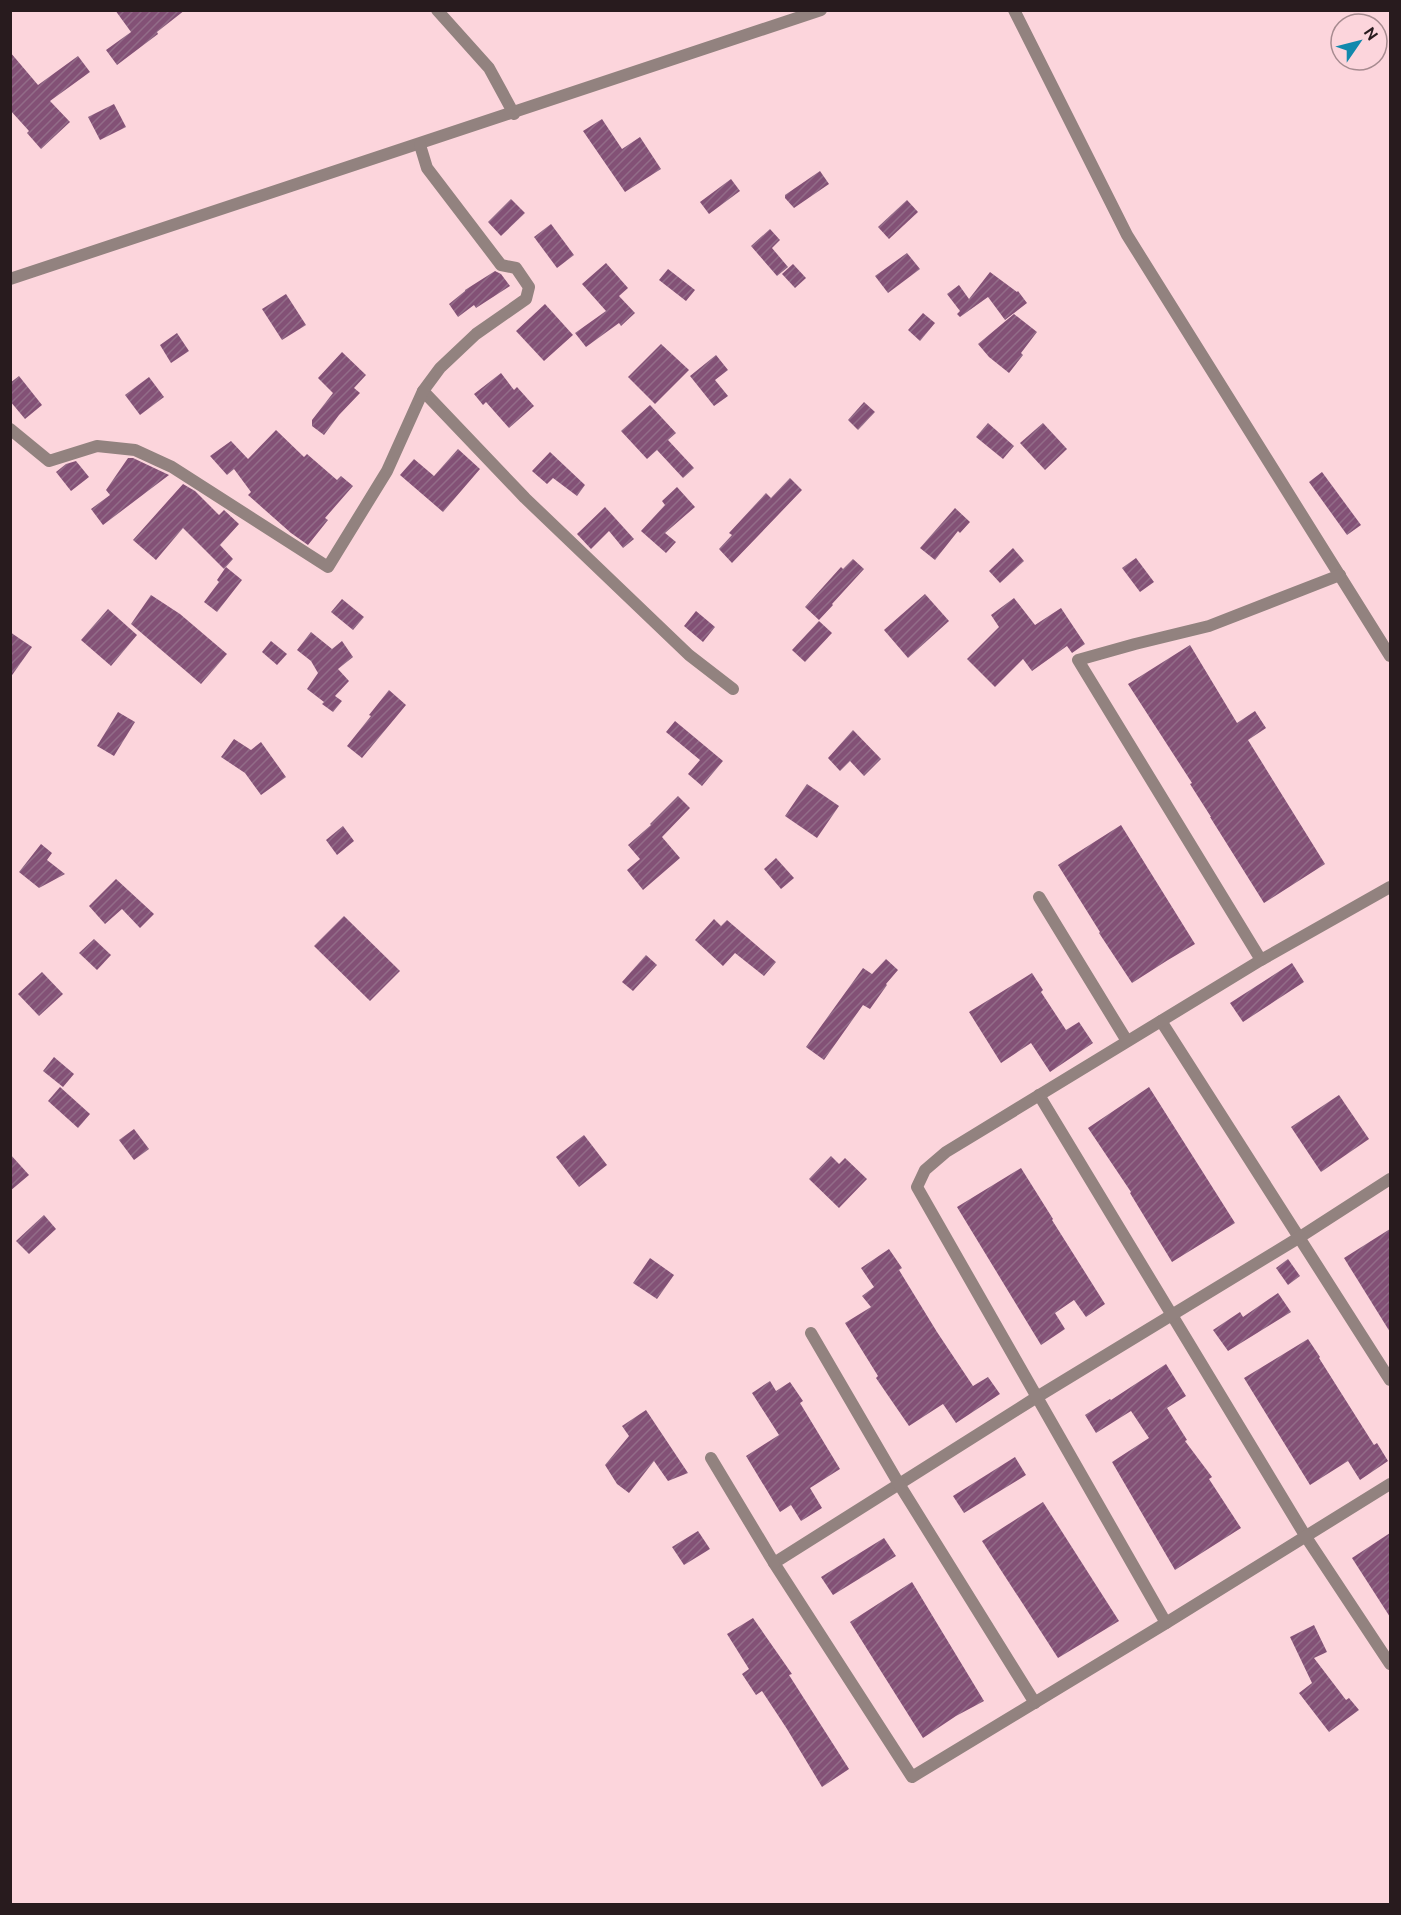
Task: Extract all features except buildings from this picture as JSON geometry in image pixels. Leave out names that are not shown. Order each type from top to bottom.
[{"type":"street","points":[[436,10],[489,68],[514,114]]},
{"type":"street","points":[[10,279],[514,114],[821,10]]},
{"type":"street","points":[[1014,10],[1127,235],[1390,656]]},
{"type":"street","points":[[10,429],[48,461],[97,446],[135,450],[172,467],[328,567],[387,471],[423,391],[440,368],[476,334],[526,299],[529,287],[516,268],[501,265],[427,168],[420,145]]},
{"type":"street","points":[[423,391],[525,498],[688,655],[733,689]]},
{"type":"street","points":[[1261,960],[1078,660],[1209,626],[1341,576]]},
{"type":"street","points":[[1166,1623],[917,1187],[925,1170],[946,1152],[1261,960],[1390,887]]},
{"type":"street","points":[[1039,897],[1127,1041]]},
{"type":"street","points":[[1161,1021],[1390,1380]]},
{"type":"street","points":[[1039,1095],[1306,1537],[1390,1664]]},
{"type":"street","points":[[774,1563],[1390,1179]]},
{"type":"street","points":[[811,1333],[899,1484],[1035,1703]]},
{"type":"street","points":[[711,1458],[774,1563],[912,1777],[1390,1484]]}]
